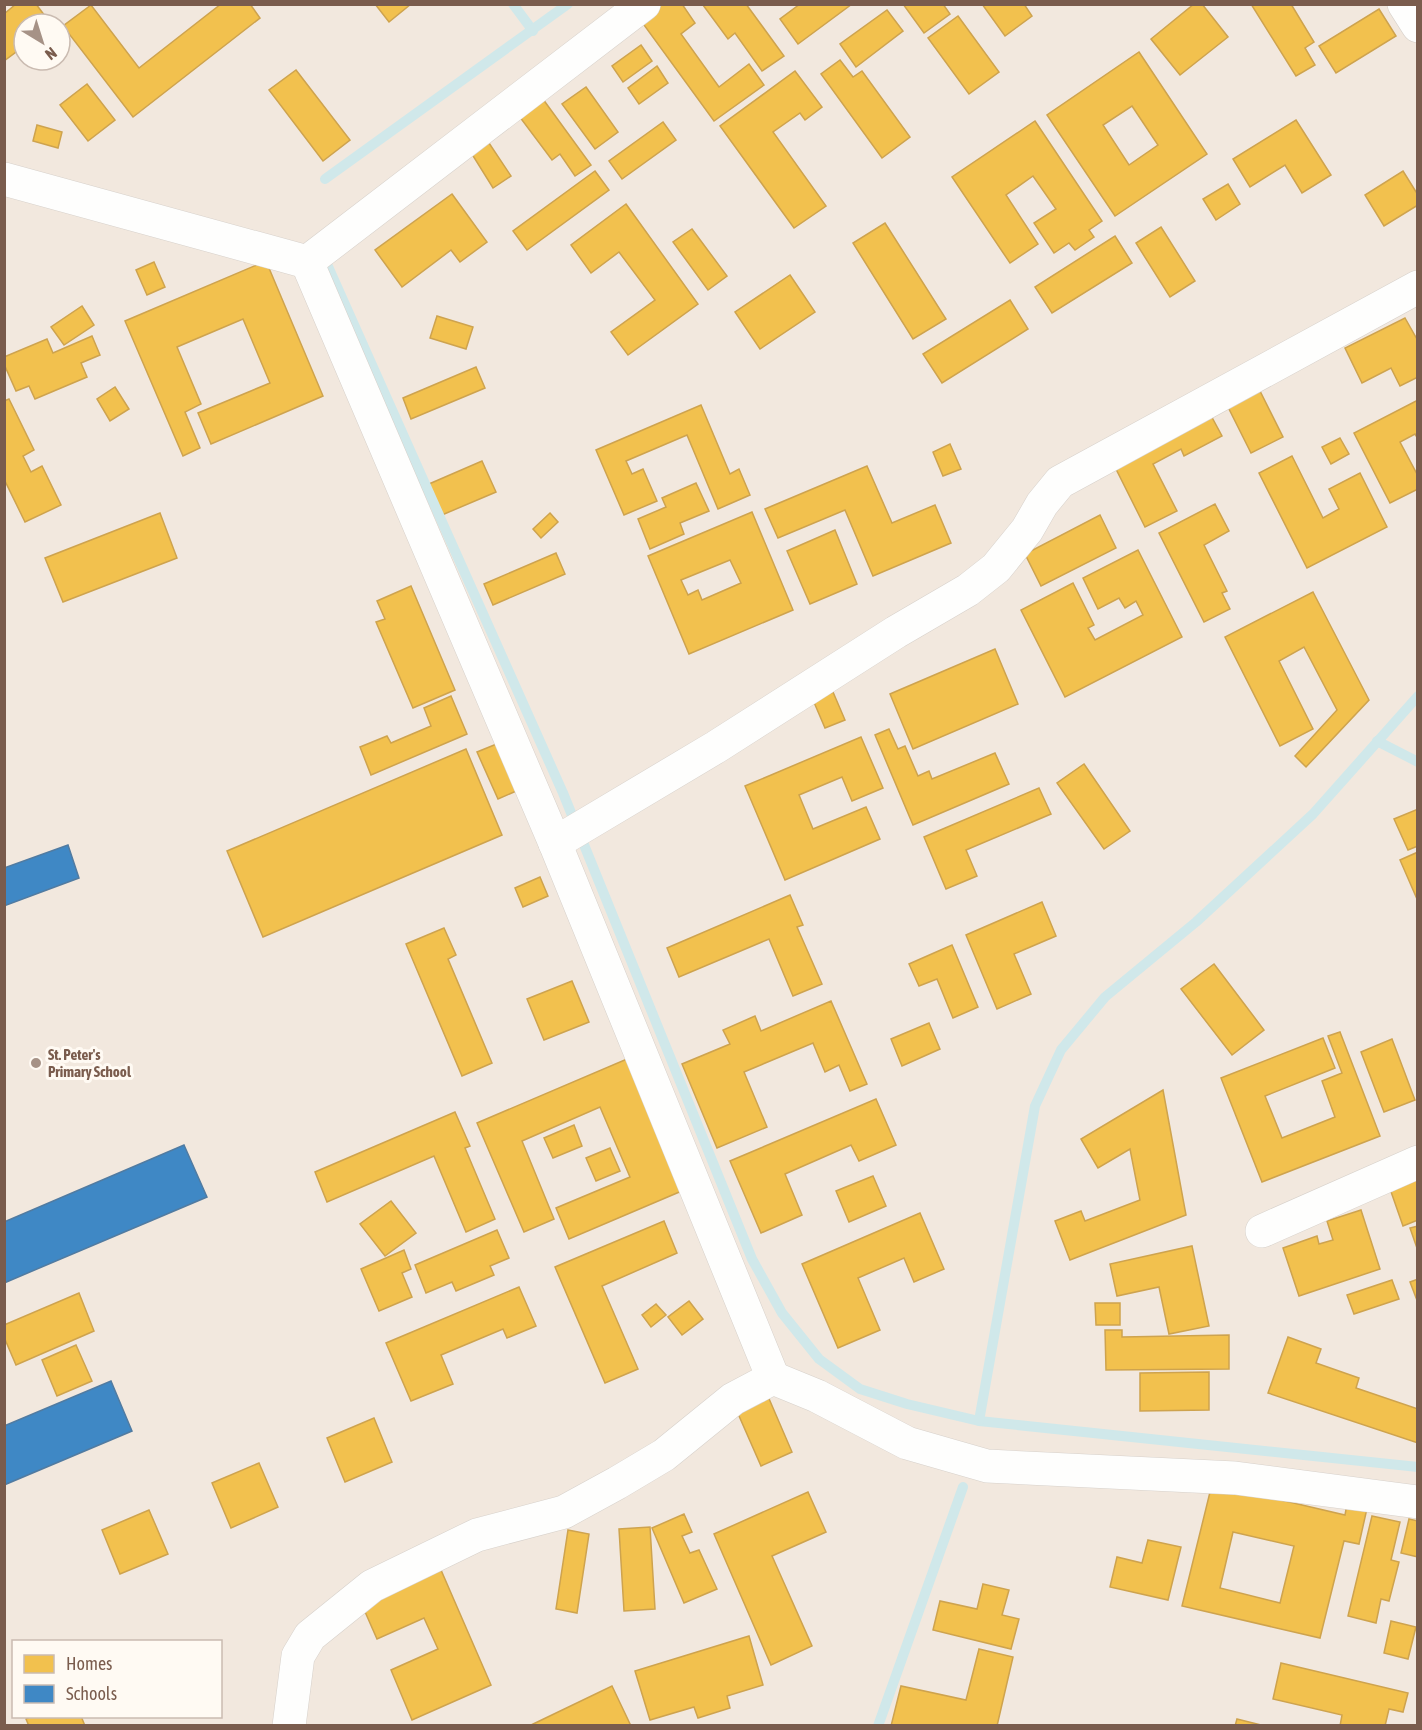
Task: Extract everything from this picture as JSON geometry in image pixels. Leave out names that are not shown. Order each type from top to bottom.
[{"type":"street","points":[[307,262],[644,4]]},
{"type":"street","points":[[1404,4],[1418,26]]},
{"type":"street","points":[[4,179],[307,262]]},
{"type":"street","points":[[307,262],[555,843],[773,1378],[817,1396],[907,1443],[987,1466],[1235,1478],[1418,1502]]},
{"type":"street","points":[[555,843],[716,747],[896,632],[968,590],[996,568],[1027,530],[1042,504],[1060,482],[1418,286]]},
{"type":"street","points":[[1262,1231],[1418,1162]]},
{"type":"street","points":[[289,1725],[298,1656],[310,1636],[372,1586],[477,1534],[564,1512],[664,1455],[733,1399],[773,1378]]},
{"type":"shaded area","points":[[5,5],[1417,5],[1417,1725],[5,1725]]},
{"type":"building: Homes","points":[[16,4],[36,4],[42,12],[12,12],[12,55],[4,61],[4,14]]},
{"type":"building: Homes","points":[[221,4],[250,4],[260,18],[133,117],[72,38],[72,19],[91,5],[139,68]]},
{"type":"building: Homes","points":[[375,4],[411,4],[389,22]]},
{"type":"building: Homes","points":[[649,4],[682,4],[695,23],[681,34],[719,87],[749,64],[764,85],[714,121],[636,14]]},
{"type":"building: Homes","points":[[704,4],[746,4],[784,56],[762,71],[735,33],[728,39]]},
{"type":"building: Homes","points":[[800,4],[852,4],[798,44],[780,19]]},
{"type":"building: Homes","points":[[903,4],[943,4],[950,14],[924,33]]},
{"type":"building: Homes","points":[[982,4],[1024,4],[1032,16],[1005,36]]},
{"type":"building: Homes","points":[[1194,4],[1202,4],[1228,37],[1180,75],[1151,39]]},
{"type":"building: Homes","points":[[1251,4],[1291,4],[1314,42],[1305,48],[1315,65],[1296,76]]},
{"type":"building: Homes","points":[[1379,9],[1396,36],[1336,73],[1319,46]]},
{"type":"building: Homes","points":[[887,10],[903,31],[856,67],[840,44]]},
{"type":"building: Homes","points":[[958,16],[999,72],[969,94],[928,38]]},
{"type":"building: Homes","points":[[641,45],[652,61],[623,82],[612,66]]},
{"type":"building: Homes","points":[[1139,52],[1207,154],[1115,216],[1047,115]],"holes":[[[1132,106],[1158,145],[1129,165],[1103,125]]]},
{"type":"building: Homes","points":[[840,60],[853,77],[862,71],[910,137],[882,158],[821,74]]},
{"type":"building: Homes","points":[[657,66],[668,83],[639,104],[628,88]]},
{"type":"building: Homes","points":[[296,70],[350,140],[323,161],[269,90]]},
{"type":"building: Homes","points":[[795,71],[822,107],[805,120],[800,113],[773,132],[826,206],[794,228],[720,126]]},
{"type":"building: Homes","points":[[87,84],[115,120],[88,141],[60,105]]},
{"type":"building: Homes","points":[[586,87],[618,132],[595,149],[562,104]]},
{"type":"building: Homes","points":[[540,95],[591,165],[575,176],[560,154],[552,160],[516,112]]},
{"type":"building: Homes","points":[[1296,120],[1331,175],[1302,193],[1285,165],[1250,187],[1233,159]]},
{"type":"building: Homes","points":[[1035,121],[1102,221],[1089,230],[1094,237],[1075,250],[1069,243],[1054,253],[1034,223],[1056,209],[1033,176],[1006,195],[1038,244],[1010,263],[952,177]]},
{"type":"building: Homes","points":[[663,122],[676,140],[622,179],[609,161]]},
{"type":"building: Homes","points":[[37,125],[62,132],[58,148],[33,141]]},
{"type":"building: Homes","points":[[487,140],[511,176],[493,188],[470,151]]},
{"type":"building: Homes","points":[[595,171],[609,190],[527,250],[513,231]]},
{"type":"building: Homes","points":[[1403,171],[1418,195],[1418,205],[1384,226],[1365,195]]},
{"type":"building: Homes","points":[[1228,184],[1240,204],[1216,220],[1203,199]]},
{"type":"building: Homes","points":[[452,194],[487,242],[460,262],[451,250],[402,287],[375,250]]},
{"type":"building: Homes","points":[[626,204],[698,304],[628,355],[611,332],[655,300],[619,252],[591,273],[571,245]]},
{"type":"building: Homes","points":[[885,223],[946,319],[913,339],[853,243]]},
{"type":"building: Homes","points":[[1161,227],[1195,281],[1170,297],[1136,243]]},
{"type":"building: Homes","points":[[692,229],[727,276],[708,290],[673,242]]},
{"type":"building: Homes","points":[[1115,236],[1132,263],[1052,313],[1035,287]]},
{"type":"building: Homes","points":[[266,261],[323,396],[211,444],[198,413],[270,383],[243,319],[177,347],[201,404],[185,412],[200,448],[183,456],[125,321]]},
{"type":"building: Homes","points":[[154,262],[165,287],[147,295],[136,270]]},
{"type":"building: Homes","points":[[790,275],[815,312],[760,349],[735,312]]},
{"type":"building: Homes","points":[[1010,300],[1028,329],[942,383],[923,354]]},
{"type":"building: Homes","points":[[82,306],[94,325],[64,345],[51,327]]},
{"type":"building: Homes","points":[[437,316],[473,327],[466,349],[430,338]]},
{"type":"building: Homes","points":[[1405,318],[1418,341],[1418,377],[1400,386],[1391,368],[1362,383],[1345,348]]},
{"type":"building: Homes","points":[[92,336],[100,355],[81,363],[87,377],[35,399],[29,386],[16,391],[4,364],[4,357],[47,339],[53,353]]},
{"type":"building: Homes","points":[[476,367],[485,388],[411,419],[403,398]]},
{"type":"building: Homes","points":[[1256,383],[1283,437],[1251,453],[1224,399]]},
{"type":"building: Homes","points":[[115,387],[129,409],[110,421],[97,399]]},
{"type":"building: Homes","points":[[9,399],[34,450],[23,456],[31,472],[42,466],[61,505],[25,522],[4,479],[4,401]]},
{"type":"building: Homes","points":[[1418,400],[1418,439],[1415,434],[1400,442],[1418,476],[1418,489],[1390,503],[1354,433]]},
{"type":"building: Homes","points":[[701,405],[730,474],[739,469],[750,495],[718,509],[687,435],[626,461],[632,474],[643,469],[657,501],[624,515],[596,450]]},
{"type":"building: Homes","points":[[1208,410],[1222,436],[1184,456],[1181,449],[1153,464],[1177,511],[1145,527],[1111,459]]},
{"type":"building: Homes","points":[[1340,438],[1349,454],[1331,464],[1322,447]]},
{"type":"building: Homes","points":[[950,444],[961,469],[943,476],[933,452]]},
{"type":"building: Homes","points":[[1292,456],[1323,518],[1339,509],[1329,489],[1360,473],[1387,527],[1307,568],[1259,473]]},
{"type":"building: Homes","points":[[482,461],[496,492],[442,515],[429,484]]},
{"type":"building: Homes","points":[[867,466],[892,523],[935,505],[951,543],[873,576],[845,510],[778,538],[765,509]]},
{"type":"building: Homes","points":[[696,483],[709,511],[680,523],[684,534],[650,549],[638,519],[666,507],[662,498]]},
{"type":"building: Homes","points":[[1215,504],[1229,531],[1204,545],[1227,591],[1222,593],[1230,609],[1204,622],[1159,533]]},
{"type":"building: Homes","points":[[752,512],[793,610],[689,654],[648,556]],"holes":[[[730,560],[741,583],[702,600],[698,590],[688,595],[681,580]]]},
{"type":"building: Homes","points":[[160,513],[177,558],[63,602],[45,558]]},
{"type":"building: Homes","points":[[550,513],[558,522],[541,538],[533,529]]},
{"type":"building: Homes","points":[[1100,515],[1116,548],[1041,586],[1025,554]]},
{"type":"building: Homes","points":[[835,530],[857,584],[810,604],[787,551]]},
{"type":"building: Homes","points":[[1138,550],[1182,637],[1065,697],[1021,610],[1073,583],[1094,625],[1088,628],[1095,640],[1143,615],[1136,601],[1125,608],[1119,598],[1098,609],[1083,578]]},
{"type":"building: Homes","points":[[556,553],[565,574],[493,605],[484,584]]},
{"type":"building: Homes","points":[[411,586],[455,690],[413,708],[376,622],[385,619],[377,601]]},
{"type":"building: Homes","points":[[1313,592],[1369,700],[1306,767],[1295,756],[1337,710],[1304,647],[1279,661],[1313,729],[1280,746],[1225,637]]},
{"type":"building: Homes","points":[[995,649],[1018,704],[913,749],[890,694]]},
{"type":"building: Homes","points":[[833,692],[845,720],[825,728],[813,700]]},
{"type":"building: Homes","points":[[451,696],[467,734],[371,775],[360,747],[387,736],[391,743],[431,726],[424,708]]},
{"type":"building: Homes","points":[[889,729],[898,749],[905,746],[918,776],[929,771],[932,779],[995,753],[1009,784],[913,825],[875,735]]},
{"type":"building: Homes","points":[[861,737],[883,788],[852,801],[842,777],[799,795],[813,829],[866,807],[880,839],[785,880],[745,786]]},
{"type":"building: Homes","points":[[504,741],[523,788],[498,799],[477,752]]},
{"type":"building: Homes","points":[[466,749],[502,835],[263,937],[227,851]]},
{"type":"building: Homes","points":[[1084,764],[1130,831],[1104,849],[1057,783]]},
{"type":"building: Homes","points":[[1039,788],[1051,814],[966,850],[977,876],[946,889],[924,837]]},
{"type":"building: Homes","points":[[1418,809],[1418,846],[1408,850],[1394,819]]},
{"type":"building: Homes","points":[[1418,852],[1418,899],[1417,899],[1400,860]]},
{"type":"building: Homes","points":[[540,877],[548,896],[523,907],[515,888]]},
{"type":"building: Homes","points":[[790,895],[803,925],[797,927],[822,984],[793,996],[769,939],[679,977],[667,948]]},
{"type":"building: Homes","points":[[1042,902],[1056,936],[1014,954],[1031,994],[997,1009],[966,935]]},
{"type":"building: Homes","points":[[444,928],[456,955],[448,959],[492,1063],[462,1076],[406,944]]},
{"type":"building: Homes","points":[[952,945],[978,1007],[953,1018],[937,979],[919,986],[909,964]]},
{"type":"building: Homes","points":[[1214,964],[1264,1030],[1232,1055],[1181,989]]},
{"type":"building: Homes","points":[[572,981],[589,1022],[544,1040],[527,999]]},
{"type":"building: Homes","points":[[831,1001],[867,1084],[850,1091],[839,1065],[825,1072],[813,1043],[744,1072],[767,1127],[717,1148],[682,1064],[730,1044],[723,1030],[755,1016],[761,1031]]},
{"type":"building: Homes","points":[[929,1023],[940,1049],[902,1066],[891,1039]]},
{"type":"building: Homes","points":[[1340,1032],[1380,1136],[1262,1182],[1221,1078],[1323,1038],[1335,1068],[1265,1096],[1282,1138],[1335,1117],[1322,1081],[1342,1073],[1328,1036]]},
{"type":"building: Homes","points":[[1392,1039],[1415,1100],[1384,1112],[1361,1052]]},
{"type":"building: Homes","points":[[627,1059],[684,1190],[569,1239],[556,1208],[630,1177],[600,1107],[522,1141],[554,1219],[524,1232],[477,1123]]},
{"type":"building: Homes","points":[[1163,1090],[1186,1215],[1070,1260],[1055,1221],[1081,1211],[1085,1221],[1140,1200],[1130,1149],[1098,1168],[1081,1139]]},
{"type":"building: Homes","points":[[876,1099],[896,1145],[859,1161],[851,1145],[785,1174],[802,1215],[761,1233],[730,1161]]},
{"type":"building: Homes","points":[[455,1112],[470,1146],[465,1148],[495,1219],[466,1232],[434,1156],[327,1202],[315,1172]]},
{"type":"building: Homes","points":[[574,1125],[582,1146],[553,1158],[544,1138]]},
{"type":"building: Homes","points":[[610,1148],[620,1171],[596,1181],[586,1158]]},
{"type":"building: Homes","points":[[873,1176],[886,1206],[849,1222],[836,1191]]},
{"type":"building: Homes","points":[[1418,1176],[1418,1220],[1403,1226],[1389,1186]]},
{"type":"building: Homes","points":[[391,1201],[416,1233],[385,1256],[360,1224]]},
{"type":"building: Homes","points":[[1361,1210],[1380,1269],[1299,1296],[1283,1248],[1317,1236],[1319,1244],[1333,1240],[1327,1221]]},
{"type":"building: Homes","points":[[920,1213],[944,1269],[914,1282],[904,1258],[858,1278],[880,1330],[838,1348],[802,1264]]},
{"type":"building: Homes","points":[[664,1221],[677,1253],[602,1286],[638,1369],[605,1383],[555,1267]]},
{"type":"building: Homes","points":[[1418,1226],[1418,1251],[1410,1228]]},
{"type":"building: Homes","points":[[497,1230],[509,1258],[490,1266],[494,1275],[456,1291],[452,1282],[426,1293],[415,1265]]},
{"type":"building: Homes","points":[[1192,1246],[1209,1326],[1169,1334],[1159,1287],[1117,1296],[1110,1264]]},
{"type":"building: Homes","points":[[404,1250],[411,1269],[402,1273],[412,1297],[379,1311],[361,1269]]},
{"type":"building: Homes","points":[[1418,1279],[1418,1303],[1410,1282]]},
{"type":"building: Homes","points":[[1392,1280],[1399,1299],[1354,1314],[1347,1295]]},
{"type":"building: Homes","points":[[519,1287],[536,1326],[507,1338],[503,1329],[441,1355],[453,1384],[411,1401],[386,1343]]},
{"type":"building: Homes","points":[[79,1293],[94,1331],[16,1365],[4,1337],[4,1325]]},
{"type":"building: Homes","points":[[689,1301],[703,1319],[682,1335],[668,1317]]},
{"type":"building: Homes","points":[[1095,1303],[1120,1303],[1120,1325],[1096,1325]]},
{"type":"building: Homes","points":[[656,1304],[666,1315],[651,1327],[642,1315]]},
{"type":"building: Homes","points":[[1105,1330],[1122,1330],[1122,1337],[1229,1335],[1229,1369],[1106,1370]]},
{"type":"building: Homes","points":[[1288,1337],[1321,1349],[1316,1363],[1359,1378],[1356,1388],[1418,1409],[1418,1443],[1268,1393]]},
{"type":"building: Homes","points":[[76,1345],[92,1381],[57,1396],[42,1360]]},
{"type":"building: Homes","points":[[1209,1372],[1209,1410],[1140,1411],[1140,1373]]},
{"type":"building: Homes","points":[[767,1394],[792,1452],[761,1466],[736,1409]]},
{"type":"building: Homes","points":[[374,1418],[392,1462],[345,1482],[327,1438]]},
{"type":"building: Homes","points":[[259,1463],[278,1507],[231,1528],[212,1483]]},
{"type":"building: Homes","points":[[1212,1484],[1345,1515],[1348,1499],[1368,1504],[1359,1544],[1344,1541],[1320,1638],[1182,1606]],"holes":[[[1233,1532],[1294,1546],[1280,1603],[1220,1588]]]},
{"type":"building: Homes","points":[[808,1492],[826,1532],[772,1556],[812,1646],[771,1665],[714,1534]]},
{"type":"building: Homes","points":[[149,1510],[168,1554],[120,1574],[102,1530]]},
{"type":"building: Homes","points":[[684,1514],[692,1532],[682,1536],[690,1553],[699,1550],[717,1589],[684,1603],[652,1528]]},
{"type":"building: Homes","points":[[1372,1516],[1400,1522],[1391,1560],[1399,1562],[1389,1601],[1381,1599],[1376,1623],[1348,1616]]},
{"type":"building: Homes","points":[[1409,1519],[1418,1521],[1418,1557],[1401,1553]]},
{"type":"building: Homes","points":[[650,1527],[655,1609],[624,1611],[619,1529]]},
{"type":"building: Homes","points":[[568,1530],[589,1534],[577,1613],[556,1609]]},
{"type":"building: Homes","points":[[1148,1540],[1181,1547],[1168,1600],[1110,1587],[1117,1557],[1142,1563]]},
{"type":"building: Homes","points":[[441,1570],[491,1685],[412,1720],[391,1670],[438,1649],[424,1618],[377,1639],[362,1605]]},
{"type":"building: Homes","points":[[983,1584],[1009,1590],[1002,1615],[1019,1619],[1011,1649],[933,1630],[940,1601],[977,1609]]},
{"type":"building: Homes","points":[[1391,1621],[1416,1627],[1408,1659],[1384,1653]]},
{"type":"building: Homes","points":[[749,1636],[763,1685],[727,1696],[730,1708],[698,1718],[694,1707],[650,1720],[635,1671]]},
{"type":"building: Homes","points":[[979,1649],[1013,1657],[997,1726],[891,1726],[901,1686],[966,1700]]},
{"type":"building: Homes","points":[[1281,1663],[1408,1693],[1403,1712],[1389,1709],[1385,1726],[1340,1726],[1342,1715],[1273,1699]]},
{"type":"building: Homes","points":[[612,1686],[631,1726],[529,1726]]},
{"type":"building: Homes","points":[[82,1718],[85,1726],[29,1726],[26,1719]]},
{"type":"building: Homes","points":[[1237,1719],[1265,1726],[1235,1726]]},
{"type":"building: Schools","points":[[68,845],[79,878],[4,906],[4,868]]},
{"type":"building: Schools","points":[[184,1145],[207,1197],[4,1283],[4,1222]]},
{"type":"building: Schools","points":[[111,1381],[132,1431],[4,1485],[4,1426]]},
{"type":"waterway","points":[[513,4],[533,31]]},
{"type":"waterway","points":[[325,179],[568,4]]},
{"type":"waterway","points":[[322,253],[563,793],[752,1259],[782,1313],[819,1359],[860,1389],[907,1404],[979,1421],[1418,1467]]},
{"type":"waterway","points":[[979,1421],[1035,1106],[1061,1050],[1105,997],[1196,922],[1313,814],[1418,696]]},
{"type":"waterway","points":[[1377,741],[1418,762]]},
{"type":"waterway","points":[[878,1726],[963,1487]]},
{"type":"place","name":"St. Peter's Primary School","points":[[36,1063]]}]
